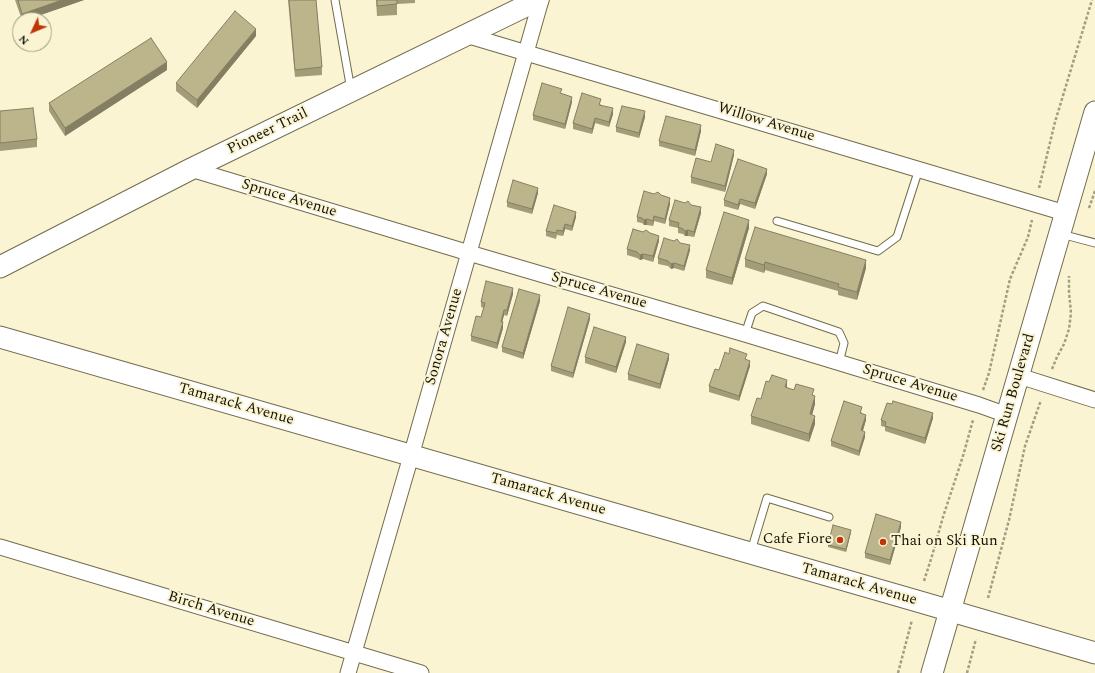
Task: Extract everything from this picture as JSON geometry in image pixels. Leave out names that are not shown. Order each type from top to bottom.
[{"type":"main road","name":"Pioneer Trail","points":[[0,267],[191,170],[540,0]]},
{"type":"main road","name":"Ski Run Boulevard","points":[[932,673],[1065,213],[1095,115]]},
{"type":"main road","name":"Tamarack Avenue","points":[[0,338],[750,553],[1095,654]]},
{"type":"street","name":"Sonora Avenue","points":[[348,673],[540,0]]},
{"type":"street","name":"Willow Avenue","points":[[466,35],[1065,213]]},
{"type":"street","name":"Spruce Avenue","points":[[191,170],[745,334],[979,405],[1007,415]]},
{"type":"street","points":[[1019,376],[1095,400]]},
{"type":"street","name":"Birch Avenue","points":[[0,547],[421,673]]},
{"type":"lane","points":[[335,0],[351,92]]},
{"type":"lane","points":[[777,221],[878,251],[897,237],[919,169]]},
{"type":"lane","points":[[1059,234],[1095,243]]},
{"type":"lane","points":[[745,334],[752,313],[763,306],[839,332],[844,343],[839,363]]},
{"type":"lane","points":[[750,553],[767,498],[829,517]]},
{"type":"path","points":[[1039,190],[1055,122],[1092,0]]},
{"type":"path","points":[[1089,210],[1095,192]]},
{"type":"path","points":[[982,392],[989,373],[1010,279],[1028,237],[1033,214]]},
{"type":"path","points":[[1052,370],[1069,329],[1071,313],[1069,274]]},
{"type":"path","points":[[988,598],[1009,520],[1025,446],[1041,399]]},
{"type":"path","points":[[924,581],[974,417]]},
{"type":"path","points":[[898,673],[912,620]]},
{"type":"path","points":[[967,673],[976,639]]},
{"type":"building","points":[[18,0],[62,0],[28,12],[21,12]]},
{"type":"building","points":[[289,0],[316,0],[322,67],[295,70]]},
{"type":"building","points":[[377,0],[397,0],[397,4],[377,6]]},
{"type":"building","points":[[235,11],[256,29],[197,100],[176,83]]},
{"type":"building","points":[[151,38],[167,62],[65,128],[49,103]]},
{"type":"building","points":[[542,83],[562,89],[560,93],[572,97],[565,124],[533,115]]},
{"type":"building","points":[[582,93],[601,99],[599,105],[613,108],[609,122],[595,118],[592,129],[573,123]]},
{"type":"building","points":[[622,106],[645,111],[639,133],[616,127]]},
{"type":"building","points":[[33,108],[37,139],[0,143],[0,111]]},
{"type":"building","points":[[666,116],[701,125],[695,150],[659,141]]},
{"type":"building","points":[[716,144],[734,150],[725,186],[691,177],[696,158],[711,162]]},
{"type":"building","points":[[738,159],[767,169],[755,203],[740,199],[738,205],[724,200]]},
{"type":"building","points":[[513,180],[538,188],[532,209],[507,202]]},
{"type":"building","points":[[644,191],[654,194],[658,192],[661,195],[670,198],[665,219],[654,216],[653,221],[647,219],[644,220],[637,217]]},
{"type":"building","points":[[675,200],[685,203],[688,201],[691,205],[701,207],[694,232],[688,230],[685,231],[678,227],[679,223],[669,220]]},
{"type":"building","points":[[554,205],[576,212],[572,226],[565,224],[563,231],[557,230],[556,233],[546,231]]},
{"type":"building","points":[[724,212],[749,220],[732,278],[706,270]]},
{"type":"building","points":[[755,227],[866,260],[857,292],[838,287],[839,284],[765,262],[764,265],[745,259]]},
{"type":"building","points":[[633,229],[643,232],[646,230],[659,236],[653,256],[643,254],[640,255],[637,252],[627,249]]},
{"type":"building","points":[[664,238],[674,241],[677,239],[680,243],[690,245],[684,266],[674,263],[671,264],[668,261],[658,258]]},
{"type":"building","points":[[486,281],[513,288],[507,310],[504,310],[501,322],[503,322],[497,343],[471,336],[476,316],[481,317],[485,303],[481,302]]},
{"type":"building","points":[[519,289],[540,295],[523,353],[502,347]]},
{"type":"building","points":[[568,307],[590,314],[573,373],[551,366]]},
{"type":"building","points":[[594,327],[626,337],[616,367],[585,357]]},
{"type":"building","points":[[637,344],[669,354],[660,384],[628,374]]},
{"type":"building","points":[[730,348],[747,354],[745,359],[750,361],[739,396],[709,386],[715,369],[719,370],[725,352],[729,354]]},
{"type":"building","points":[[772,375],[787,380],[785,387],[794,390],[796,384],[814,389],[812,395],[815,396],[810,414],[815,416],[809,434],[751,416],[757,398],[761,399],[766,381],[769,382]]},
{"type":"building","points":[[844,401],[862,407],[860,413],[866,415],[861,430],[865,432],[859,451],[831,441]]},
{"type":"building","points":[[893,401],[933,413],[925,438],[885,426],[886,422],[881,420],[887,403],[892,404]]},
{"type":"building","name":"Thai on Ski Run","points":[[876,514],[901,522],[890,560],[865,553]]},
{"type":"building","name":"Cafe Fiore","points":[[833,525],[851,530],[846,549],[828,545]]},
{"type":"place","name":"Cafe Fiore","points":[[840,540]]},
{"type":"place","name":"Thai on Ski Run","points":[[883,542]]}]
